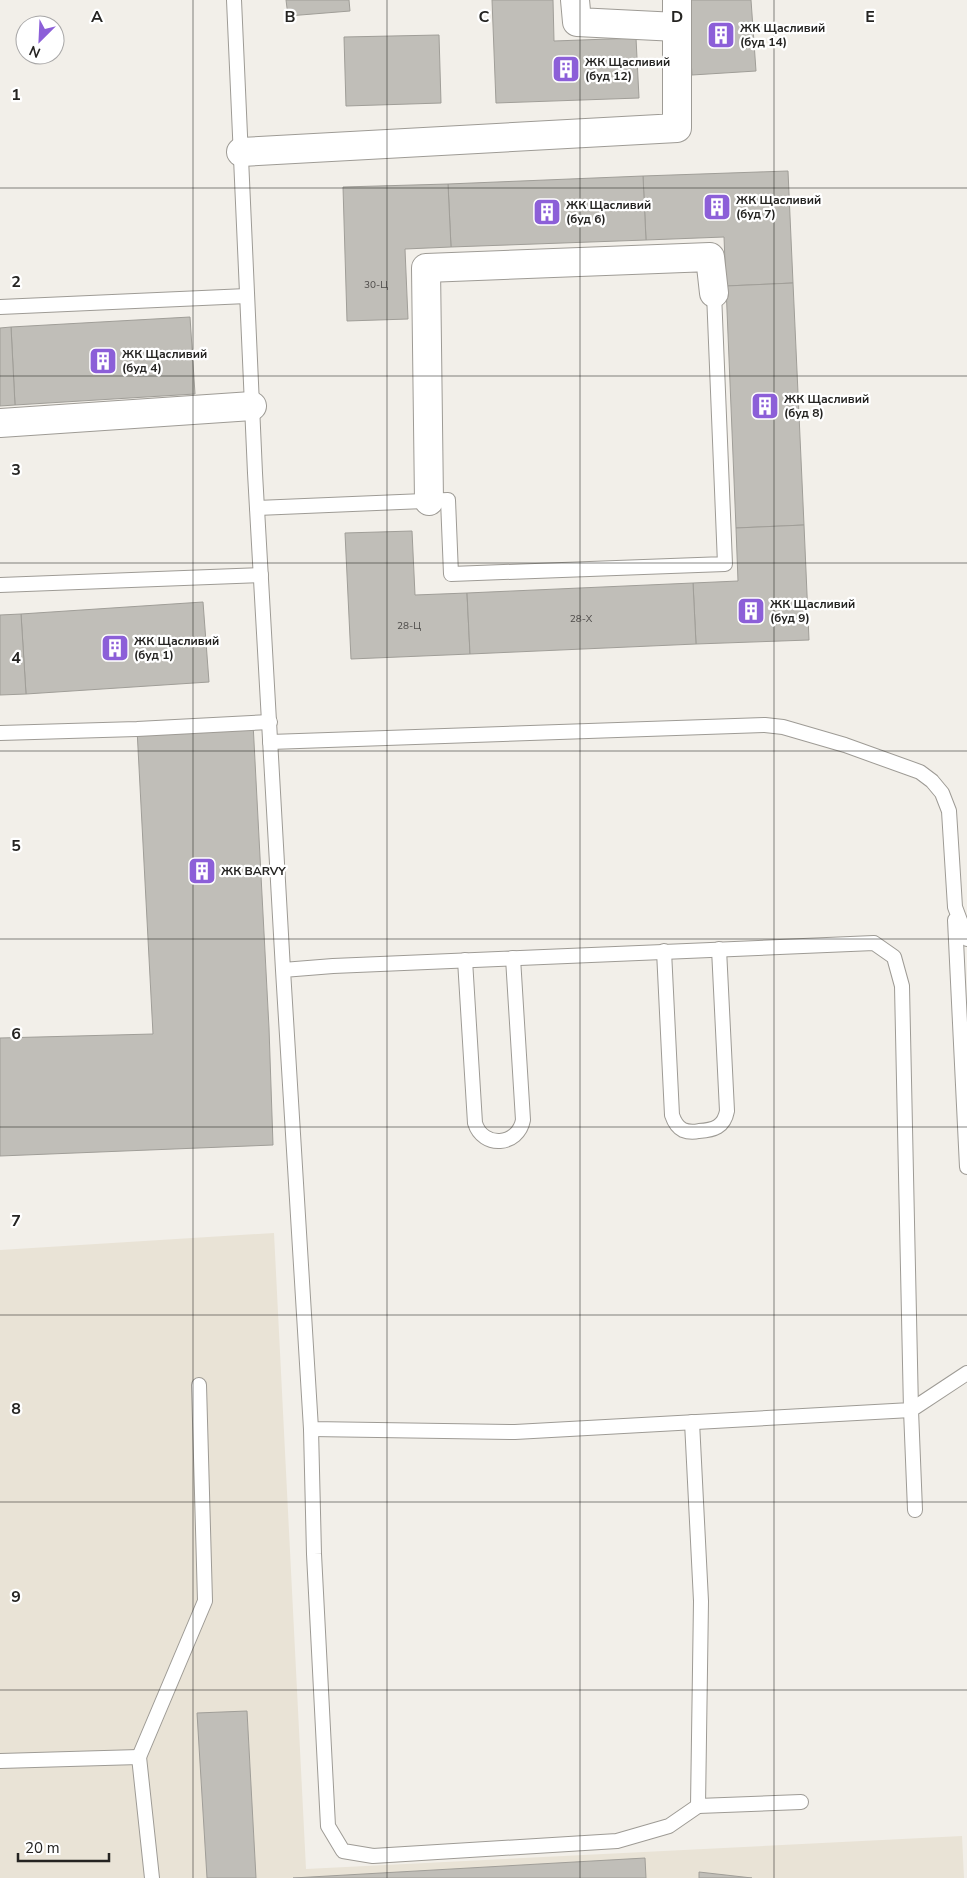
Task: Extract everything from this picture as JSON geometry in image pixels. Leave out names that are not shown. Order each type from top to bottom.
[{"type":"street","points":[[575,0],[577,22],[677,27]]},
{"type":"street","points":[[241,152],[677,128],[677,0]]},
{"type":"street","points":[[429,502],[426,268],[710,257],[714,294]]},
{"type":"street","points":[[0,424],[252,406]]},
{"type":"lane","points":[[234,0],[257,508],[283,970],[312,1429],[314,1554],[328,1826],[343,1851],[373,1856],[617,1841],[669,1826],[698,1806],[801,1802]]},
{"type":"lane","points":[[257,508],[448,500],[451,574],[725,564],[714,294]]},
{"type":"lane","points":[[0,307],[247,296]]},
{"type":"lane","points":[[0,585],[261,575]]},
{"type":"lane","points":[[0,733],[147,729],[270,722]]},
{"type":"lane","points":[[270,742],[765,725],[783,727],[845,745],[920,772],[942,792],[949,811],[967,1167]]},
{"type":"lane","points":[[955,907],[967,939]]},
{"type":"lane","points":[[283,970],[333,966],[874,943],[894,956],[902,986],[910,1410],[915,1510]]},
{"type":"lane","points":[[664,951],[672,1115],[675,1124],[682,1130],[691,1132],[719,1127],[725,1120],[719,949]]},
{"type":"lane","points":[[465,960],[475,1123],[478,1132],[485,1138],[494,1140],[515,1136],[521,1129],[523,1120],[513,958]]},
{"type":"lane","points":[[312,1429],[515,1432],[910,1410],[967,1373]]},
{"type":"lane","points":[[152,1878],[140,1757],[205,1601],[199,1384]]},
{"type":"lane","points":[[692,1422],[701,1601],[698,1806]]},
{"type":"lane","points":[[0,1761],[140,1757]]},
{"type":"shaded area","points":[[274,1233],[306,1869],[962,1836],[964,1878],[0,1878],[0,1250]]},
{"type":"building","points":[[286,0],[349,0],[350,11],[288,16]]},
{"type":"building","name":"ЖК Щасливий (буд 12)","points":[[492,0],[553,0],[554,41],[636,38],[639,98],[496,103]]},
{"type":"building","name":"ЖК Щасливий (буд 14)","points":[[687,0],[751,0],[756,71],[692,75]]},
{"type":"building","points":[[439,35],[441,103],[346,106],[344,37]]},
{"type":"building","name":"ЖК Щасливий (буд 7)","points":[[788,171],[793,283],[726,286],[724,237],[646,240],[643,176]]},
{"type":"building","name":"ЖК Щасливий (буд 6)","points":[[643,176],[646,240],[451,247],[448,184]]},
{"type":"building","points":[[448,184],[451,247],[405,249],[408,319],[347,321],[343,187]]},
{"type":"building","name":"ЖК Щасливий (буд 8)","points":[[793,283],[804,525],[736,528],[726,286]]},
{"type":"building","name":"ЖК Щасливий (буд 4)","points":[[190,317],[195,394],[15,405],[11,327]]},
{"type":"building","points":[[11,327],[15,405],[0,406],[0,328]]},
{"type":"building","name":"ЖК Щасливий (буд 9)","points":[[804,525],[809,640],[696,644],[693,583],[738,581],[736,528]]},
{"type":"building","points":[[412,531],[415,595],[467,593],[470,654],[351,659],[345,533]]},
{"type":"building","points":[[693,583],[696,644],[470,654],[467,593]]},
{"type":"building","name":"ЖК Щасливий (буд 1)","points":[[203,602],[209,682],[26,694],[21,614]]},
{"type":"building","points":[[21,614],[26,694],[0,695],[0,615]]},
{"type":"building","name":"ЖК BARVY","points":[[253,723],[269,1028],[273,1145],[0,1156],[0,1038],[153,1034],[137,729]]},
{"type":"building","points":[[247,1711],[256,1878],[207,1878],[197,1713]]},
{"type":"building","points":[[645,1858],[646,1878],[293,1878]]},
{"type":"building","points":[[699,1872],[752,1878],[699,1878]]},
{"type":"place","name":"ЖК Щасливий (буд 14)","points":[[721,35]]},
{"type":"place","name":"ЖК Щасливий (буд 12)","points":[[566,69]]},
{"type":"place","name":"ЖК Щасливий (буд 7)","points":[[717,207]]},
{"type":"place","name":"ЖК Щасливий (буд 6)","points":[[547,212]]},
{"type":"place","name":"ЖК Щасливий (буд 4)","points":[[103,361]]},
{"type":"place","name":"ЖК Щасливий (буд 8)","points":[[765,406]]},
{"type":"place","name":"ЖК Щасливий (буд 9)","points":[[751,611]]},
{"type":"place","name":"ЖК Щасливий (буд 1)","points":[[115,648]]},
{"type":"place","name":"ЖК BARVY","points":[[202,871]]}]
